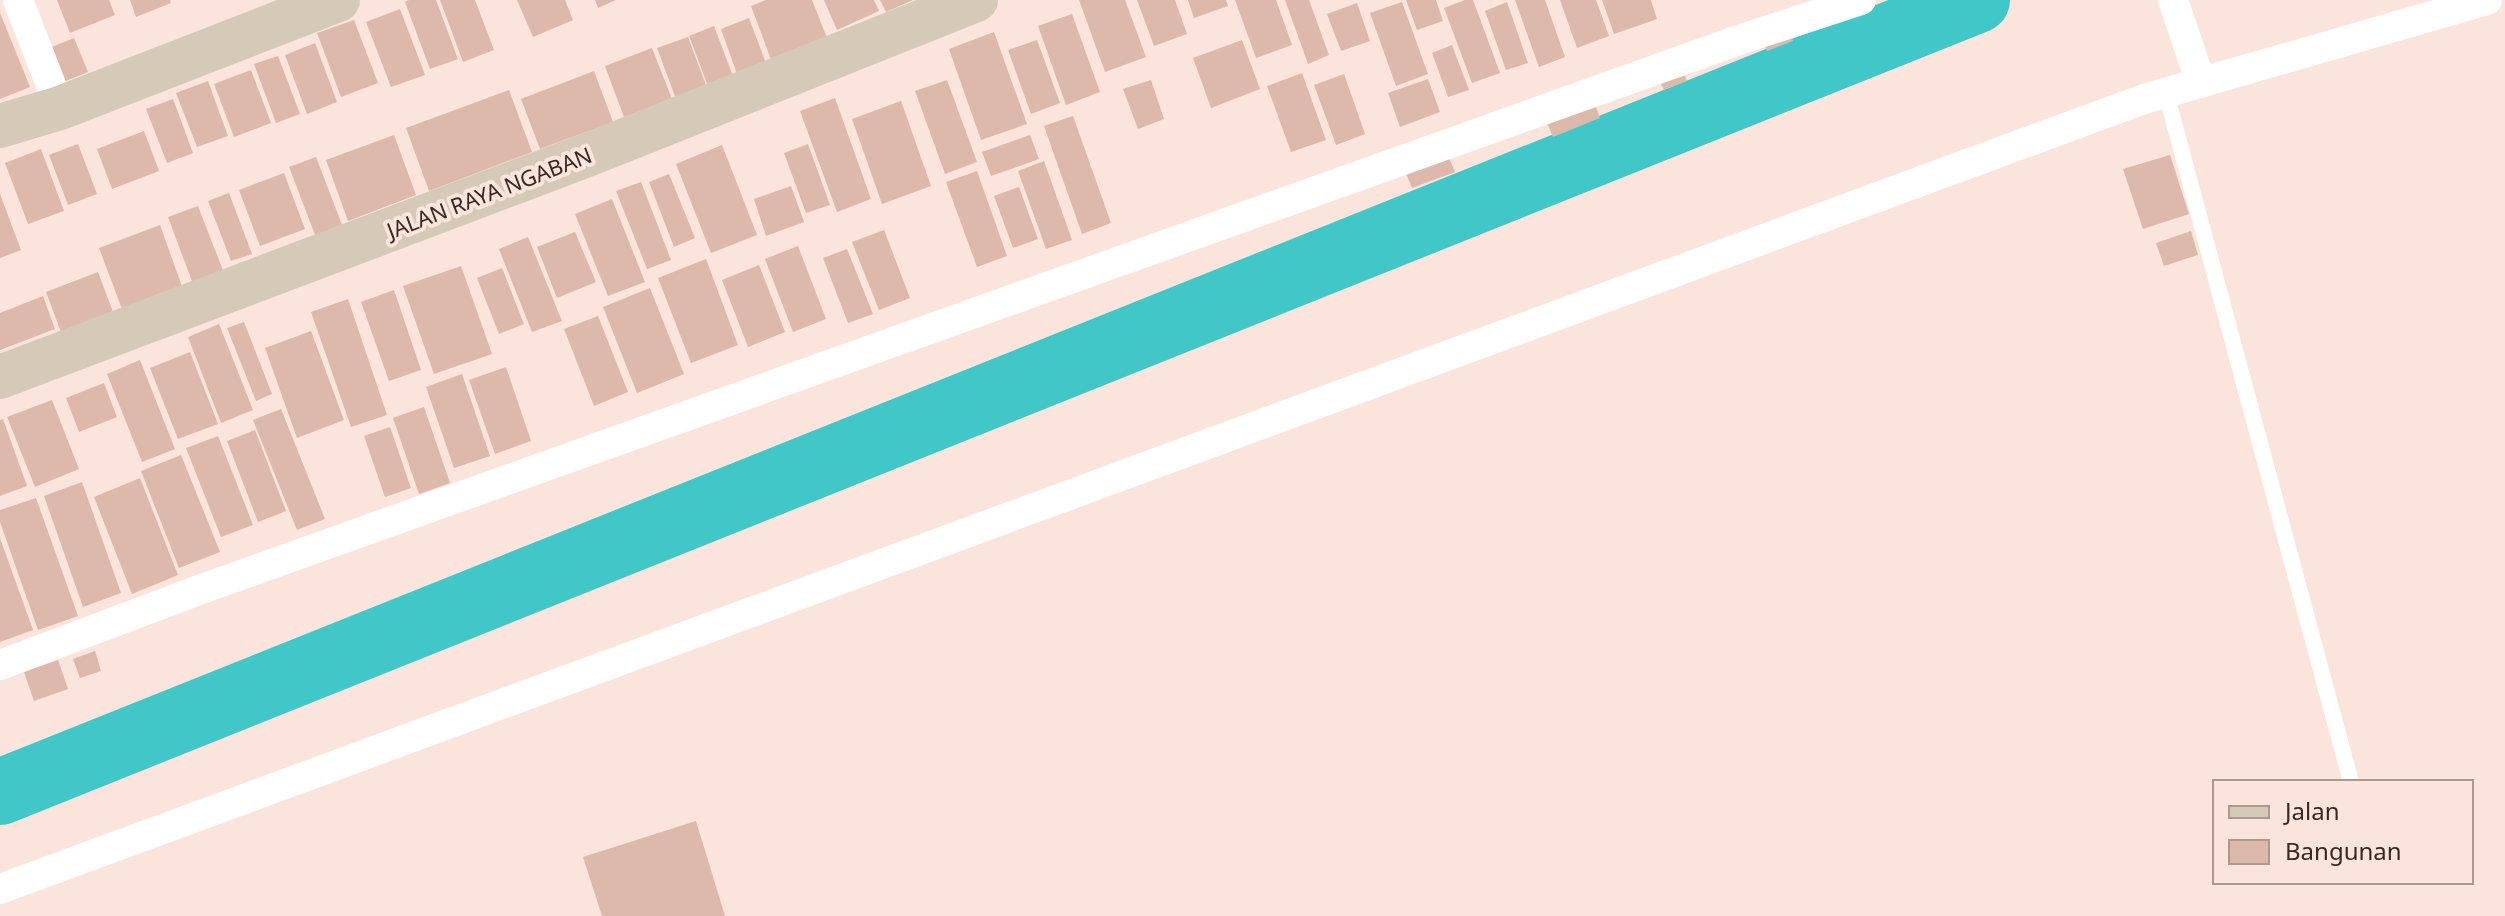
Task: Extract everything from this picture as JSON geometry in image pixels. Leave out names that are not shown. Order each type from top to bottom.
[{"type":"street","points":[[18,0],[60,108]]},
{"type":"street","points":[[0,126],[60,108],[338,0]]},
{"type":"street","name":"JALAN RAYA NGABAN","points":[[0,377],[590,154],[976,0]]},
{"type":"street","points":[[0,665],[199,590],[1724,45],[1861,0]]},
{"type":"street","points":[[2173,0],[2201,83]]},
{"type":"street","points":[[0,889],[2166,93],[2487,0]]},
{"type":"lane","points":[[2166,93],[2350,780]]},
{"type":"building","points":[[57,0],[109,0],[115,15],[70,33]]},
{"type":"building","points":[[130,0],[170,0],[171,3],[136,17]]},
{"type":"building","points":[[436,0],[458,59],[430,69],[405,2]]},
{"type":"building","points":[[440,0],[475,0],[494,50],[463,62]]},
{"type":"building","points":[[517,0],[565,0],[573,20],[533,37]]},
{"type":"building","points":[[595,0],[616,0],[598,8]]},
{"type":"building","points":[[766,0],[812,0],[829,43],[773,65],[751,6]]},
{"type":"building","points":[[824,0],[874,0],[879,11],[837,30]]},
{"type":"building","points":[[880,0],[913,0],[886,12]]},
{"type":"building","points":[[1079,0],[1125,0],[1146,57],[1105,72]]},
{"type":"building","points":[[1137,0],[1175,0],[1187,34],[1154,46]]},
{"type":"building","points":[[1188,0],[1226,0],[1228,6],[1194,18]]},
{"type":"building","points":[[1235,0],[1276,0],[1292,45],[1256,58]]},
{"type":"building","points":[[1285,0],[1309,0],[1329,55],[1308,64]]},
{"type":"building","points":[[1406,0],[1436,0],[1443,21],[1417,30]]},
{"type":"building","points":[[1473,0],[1500,73],[1472,83],[1444,8]]},
{"type":"building","points":[[1515,0],[1545,0],[1565,57],[1539,67]]},
{"type":"building","points":[[1560,0],[1596,0],[1609,36],[1577,48]]},
{"type":"building","points":[[1602,0],[1651,0],[1657,19],[1614,34]]},
{"type":"building","points":[[1402,2],[1428,74],[1396,86],[1370,13]]},
{"type":"building","points":[[1507,2],[1528,63],[1506,70],[1485,11]]},
{"type":"building","points":[[1357,3],[1370,41],[1341,51],[1327,14]]},
{"type":"building","points":[[400,9],[425,75],[391,87],[366,22]]},
{"type":"building","points":[[0,13],[30,87],[0,99]]},
{"type":"building","points":[[1072,14],[1100,92],[1066,105],[1038,26]]},
{"type":"building","points":[[749,18],[767,66],[738,77],[721,29]]},
{"type":"building","points":[[354,20],[378,83],[341,97],[317,33]]},
{"type":"building","points":[[714,26],[733,76],[708,86],[689,36]]},
{"type":"building","points":[[1788,29],[1793,41],[1767,51],[1762,39]]},
{"type":"building","points":[[994,32],[1027,124],[981,140],[949,49]]},
{"type":"building","points":[[688,37],[707,88],[676,99],[657,48]]},
{"type":"building","points":[[74,38],[88,72],[61,83],[47,49]]},
{"type":"building","points":[[1037,40],[1060,103],[1031,114],[1008,50]]},
{"type":"building","points":[[1242,40],[1260,89],[1211,108],[1193,58]]},
{"type":"building","points":[[315,43],[337,102],[307,114],[285,55]]},
{"type":"building","points":[[1452,45],[1469,90],[1448,97],[1432,53]]},
{"type":"building","points":[[652,48],[672,99],[624,117],[605,66]]},
{"type":"building","points":[[278,56],[300,114],[276,123],[254,64]]},
{"type":"building","points":[[1681,66],[1687,81],[1664,90],[1657,75]]},
{"type":"building","points":[[251,70],[271,123],[234,137],[214,84]]},
{"type":"building","points":[[594,71],[613,122],[540,149],[521,99]]},
{"type":"building","points":[[1302,73],[1326,140],[1291,152],[1267,86]]},
{"type":"building","points":[[1344,74],[1365,134],[1336,145],[1314,85]]},
{"type":"building","points":[[1428,79],[1440,112],[1400,127],[1388,93]]},
{"type":"building","points":[[947,80],[977,162],[945,174],[915,91]]},
{"type":"building","points":[[1151,80],[1164,119],[1138,129],[1123,89]]},
{"type":"building","points":[[208,81],[228,136],[197,147],[176,93]]},
{"type":"building","points":[[509,90],[532,152],[429,191],[406,128]]},
{"type":"building","points":[[835,98],[871,199],[837,212],[800,111]]},
{"type":"building","points":[[173,99],[193,153],[167,163],[146,109]]},
{"type":"building","points":[[1593,99],[1600,118],[1553,137],[1545,118]]},
{"type":"building","points":[[901,101],[931,186],[882,204],[852,119]]},
{"type":"building","points":[[1073,116],[1111,223],[1082,234],[1044,126]]},
{"type":"building","points":[[144,131],[159,171],[112,189],[97,149]]},
{"type":"building","points":[[394,135],[416,195],[348,221],[326,160]]},
{"type":"building","points":[[1030,135],[1039,159],[991,176],[982,152]]},
{"type":"building","points":[[78,144],[97,194],[68,205],[49,155]]},
{"type":"building","points":[[808,144],[830,205],[806,213],[784,153]]},
{"type":"building","points":[[722,145],[757,235],[711,253],[676,164]]},
{"type":"building","points":[[41,149],[64,211],[28,224],[5,163]]},
{"type":"building","points":[[1448,155],[1455,172],[1412,188],[1405,171]]},
{"type":"building","points":[[2170,155],[2189,214],[2143,229],[2123,169]]},
{"type":"building","points":[[316,157],[344,230],[317,240],[289,167]]},
{"type":"building","points":[[1044,161],[1072,240],[1046,249],[1018,171]]},
{"type":"building","points":[[977,171],[1007,256],[977,267],[946,182]]},
{"type":"building","points":[[284,173],[305,229],[260,246],[239,190]]},
{"type":"building","points":[[669,174],[695,238],[674,247],[649,182]]},
{"type":"building","points":[[641,182],[671,260],[647,269],[616,191]]},
{"type":"building","points":[[791,186],[804,222],[766,236],[754,199]]},
{"type":"building","points":[[1019,187],[1038,239],[1013,248],[994,196]]},
{"type":"building","points":[[229,193],[252,254],[231,261],[208,201]]},
{"type":"building","points":[[0,194],[21,250],[0,258]]},
{"type":"building","points":[[612,199],[645,282],[608,296],[575,214]]},
{"type":"building","points":[[198,206],[224,273],[193,284],[168,217]]},
{"type":"building","points":[[160,225],[184,292],[124,314],[99,248]]},
{"type":"building","points":[[884,230],[910,298],[879,310],[852,242]]},
{"type":"building","points":[[2191,231],[2198,255],[2164,266],[2156,243]]},
{"type":"building","points":[[575,232],[596,282],[557,298],[537,247]]},
{"type":"building","points":[[528,237],[562,321],[532,332],[499,249]]},
{"type":"building","points":[[798,246],[826,319],[793,332],[765,259]]},
{"type":"building","points":[[847,249],[873,314],[848,323],[823,258]]},
{"type":"building","points":[[706,259],[738,345],[691,363],[658,278]]},
{"type":"building","points":[[759,265],[785,332],[748,347],[722,280]]},
{"type":"building","points":[[461,266],[492,354],[434,374],[403,286]]},
{"type":"building","points":[[502,268],[524,324],[499,334],[477,278]]},
{"type":"building","points":[[98,272],[113,312],[61,332],[46,292]]},
{"type":"building","points":[[650,288],[684,374],[637,393],[603,307]]},
{"type":"building","points":[[394,290],[421,370],[389,381],[361,302]]},
{"type":"building","points":[[43,296],[55,329],[0,350],[0,313]]},
{"type":"building","points":[[348,299],[387,415],[351,427],[311,312]]},
{"type":"building","points":[[598,316],[628,392],[594,406],[564,329]]},
{"type":"building","points":[[244,322],[272,394],[256,401],[227,328]]},
{"type":"building","points":[[219,324],[253,410],[221,423],[188,337]]},
{"type":"building","points":[[311,331],[344,420],[297,438],[265,348]]},
{"type":"building","points":[[190,352],[218,424],[178,439],[150,368]]},
{"type":"building","points":[[140,360],[175,449],[142,462],[107,374]]},
{"type":"building","points":[[506,367],[531,441],[495,454],[469,380]]},
{"type":"building","points":[[462,374],[490,456],[454,468],[426,387]]},
{"type":"building","points":[[104,383],[117,417],[79,432],[66,398]]},
{"type":"building","points":[[52,400],[79,469],[35,487],[7,417]]},
{"type":"building","points":[[424,407],[450,483],[419,494],[393,418]]},
{"type":"building","points":[[281,409],[325,519],[297,530],[253,420]]},
{"type":"building","points":[[3,419],[27,486],[0,496],[0,420]]},
{"type":"building","points":[[390,427],[411,488],[385,497],[364,436]]},
{"type":"building","points":[[255,430],[286,511],[258,522],[227,441]]},
{"type":"building","points":[[218,436],[253,525],[221,537],[186,448]]},
{"type":"building","points":[[181,455],[220,552],[179,568],[141,471]]},
{"type":"building","points":[[140,478],[178,575],[132,594],[94,497]]},
{"type":"building","points":[[82,482],[121,593],[83,607],[44,496]]},
{"type":"building","points":[[36,498],[78,616],[38,630],[0,522],[0,510]]},
{"type":"building","points":[[0,538],[33,630],[0,642]]},
{"type":"building","points":[[95,651],[101,671],[80,678],[73,659]]},
{"type":"building","points":[[58,660],[68,689],[34,701],[24,672]]},
{"type":"building","points":[[696,821],[725,916],[602,916],[583,857]]},
{"type":"waterway","points":[[0,792],[1977,0]]}]
